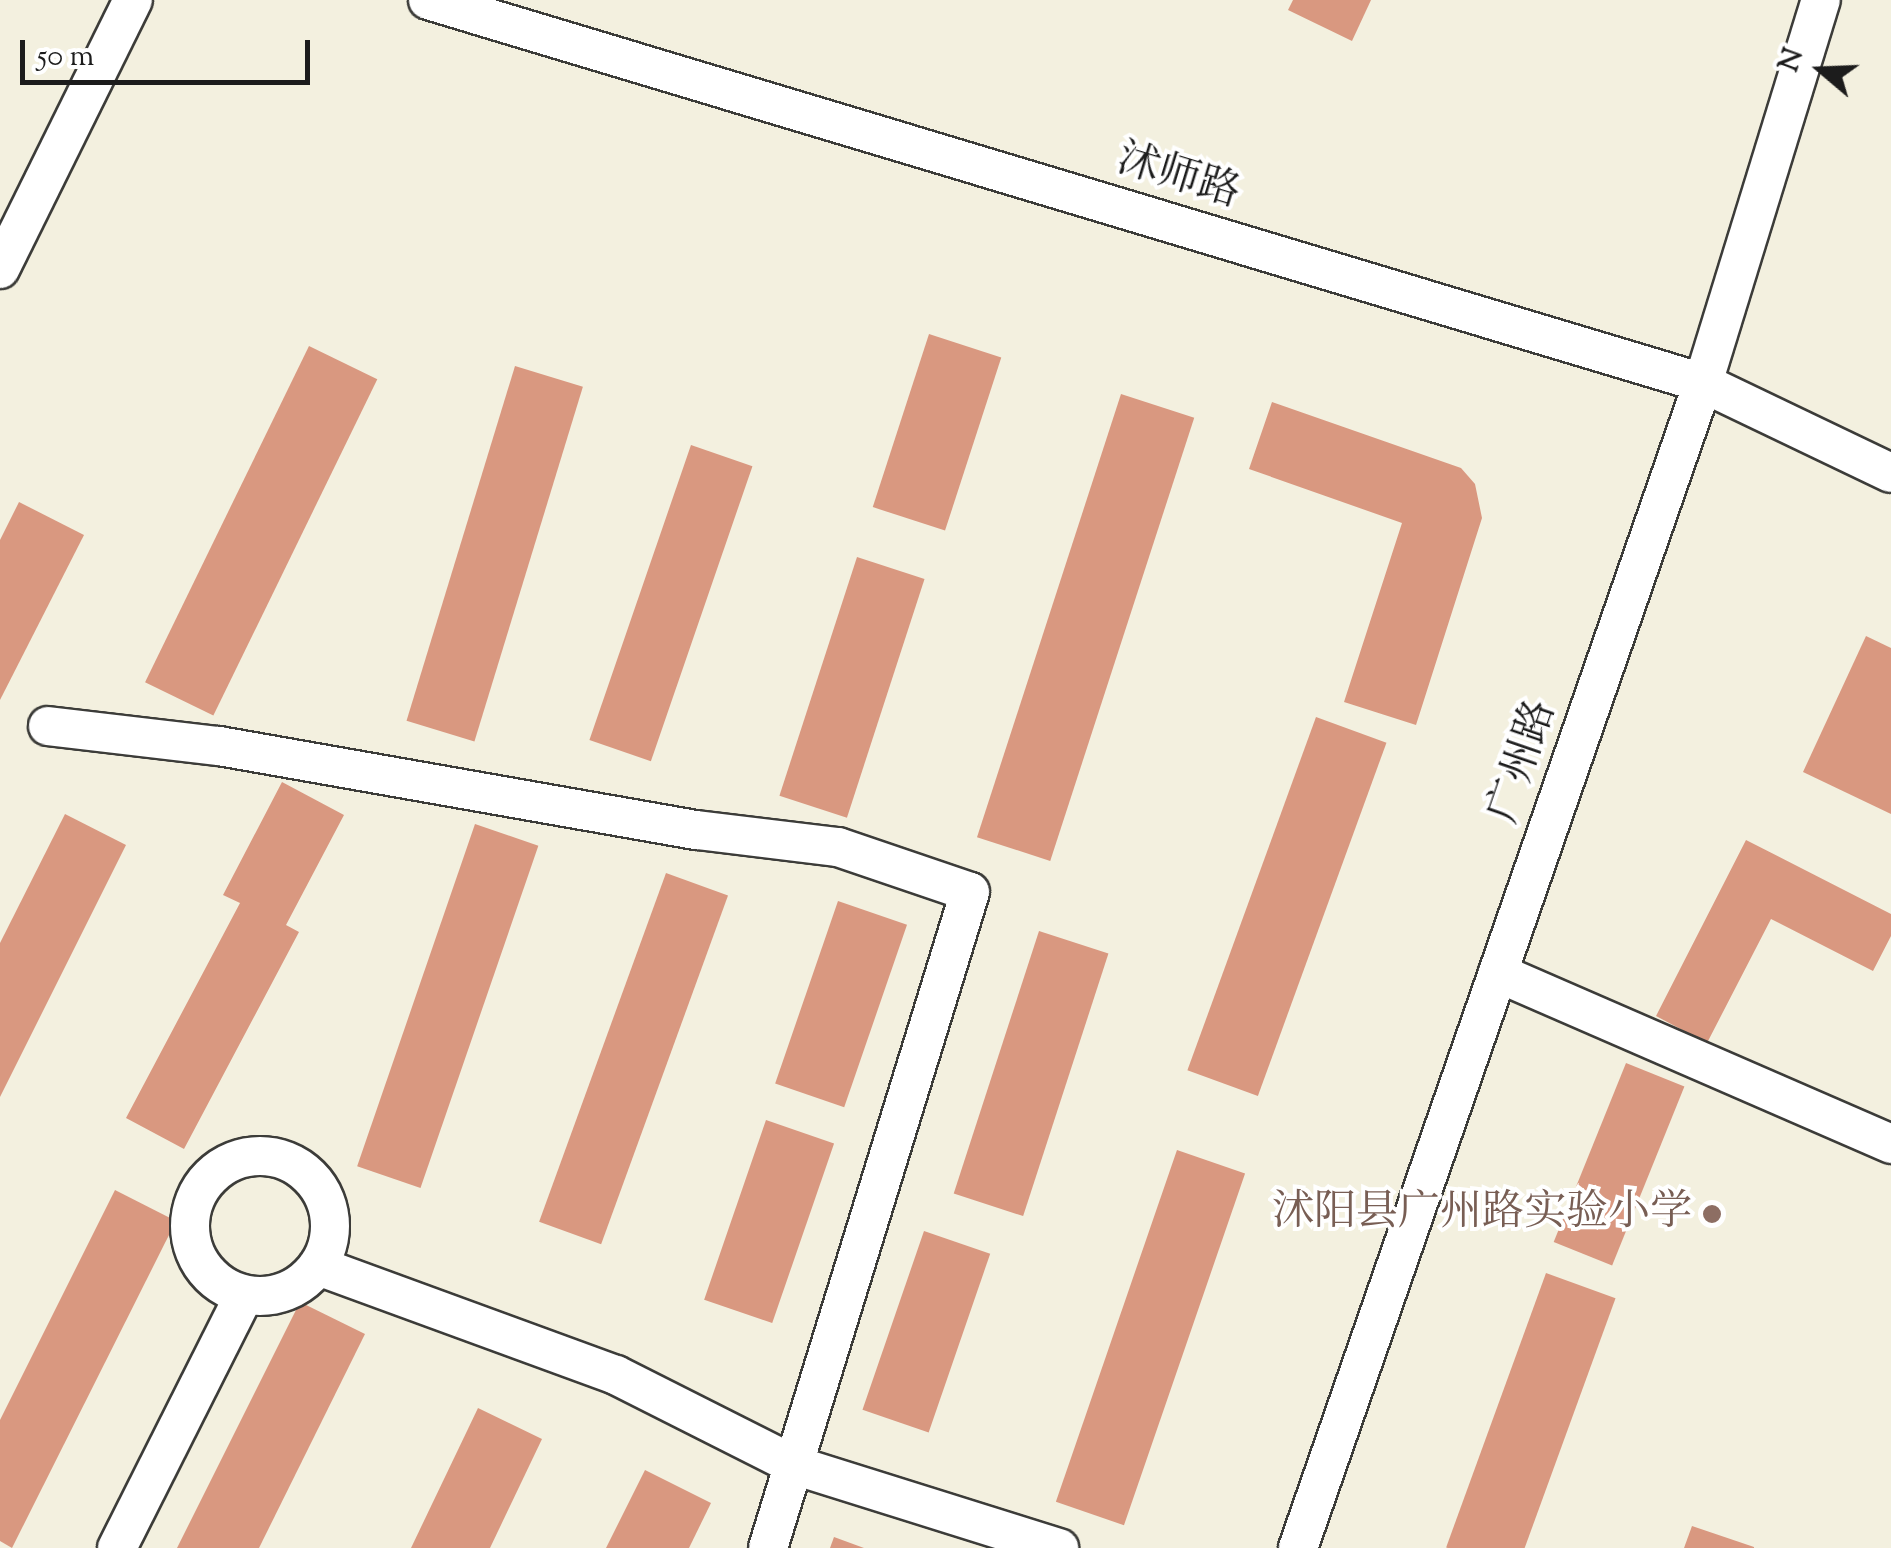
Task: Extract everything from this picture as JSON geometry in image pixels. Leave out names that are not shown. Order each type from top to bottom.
[{"type":"street","points":[[0,269],[133,0]]},
{"type":"street","name":"沭师路","points":[[428,0],[1703,382],[1891,473]]},
{"type":"street","name":"广州路","points":[[1298,1548],[1703,382],[1820,0]]},
{"type":"street","points":[[48,726],[220,746],[697,830],[838,847],[970,892],[768,1548]]},
{"type":"street","points":[[1498,973],[1891,1144]]},
{"type":"street","points":[[247,1156],[293,1163],[312,1178],[331,1221],[318,1266],[286,1292],[244,1294],[204,1270],[190,1225],[206,1180],[247,1156]]},
{"type":"street","points":[[318,1266],[616,1375],[794,1465],[1059,1548]]},
{"type":"street","points":[[117,1548],[244,1294]]},
{"type":"building","points":[[1293,0],[1371,0],[1352,41],[1288,10]]},
{"type":"building","points":[[929,334],[1001,357],[945,531],[873,507]]},
{"type":"building","points":[[309,346],[377,379],[213,715],[145,682]]},
{"type":"building","points":[[515,366],[583,387],[474,742],[407,721]]},
{"type":"building","points":[[1121,394],[1194,418],[1050,861],[977,837]]},
{"type":"building","points":[[1272,402],[1461,468],[1475,484],[1482,518],[1416,725],[1344,702],[1402,523],[1249,469]]},
{"type":"building","points":[[691,445],[752,466],[651,761],[589,740]]},
{"type":"building","points":[[19,502],[84,535],[0,700],[0,540]]},
{"type":"building","points":[[857,557],[925,579],[847,818],[779,796]]},
{"type":"building","points":[[1866,636],[1891,648],[1891,814],[1803,772]]},
{"type":"building","points":[[1316,717],[1386,743],[1258,1096],[1187,1070]]},
{"type":"building","points":[[282,782],[344,815],[286,925],[299,932],[184,1149],[126,1118],[240,903],[223,895]]},
{"type":"building","points":[[65,814],[126,845],[0,1097],[0,943]]},
{"type":"building","points":[[475,824],[538,846],[420,1188],[357,1166]]},
{"type":"building","points":[[1746,840],[1891,914],[1891,936],[1873,971],[1771,919],[1707,1043],[1656,1016]]},
{"type":"building","points":[[666,873],[728,896],[601,1244],[539,1222]]},
{"type":"building","points":[[838,901],[907,925],[844,1107],[775,1083]]},
{"type":"building","points":[[1039,931],[1108,954],[1023,1216],[954,1193]]},
{"type":"building","points":[[1626,1063],[1684,1087],[1612,1266],[1554,1242]]},
{"type":"building","points":[[766,1120],[834,1143],[772,1323],[704,1300]]},
{"type":"building","points":[[1177,1150],[1245,1173],[1124,1525],[1056,1502]]},
{"type":"building","points":[[115,1190],[176,1221],[12,1548],[0,1541],[0,1420]]},
{"type":"building","points":[[924,1231],[990,1254],[929,1432],[862,1410]]},
{"type":"building","points":[[1546,1273],[1616,1298],[1525,1548],[1446,1547]]},
{"type":"building","points":[[300,1302],[365,1334],[259,1548],[177,1548]]},
{"type":"building","points":[[478,1408],[542,1439],[490,1548],[411,1548]]},
{"type":"building","points":[[645,1470],[711,1503],[689,1548],[606,1548]]},
{"type":"building","points":[[1692,1526],[1754,1547],[1754,1548],[1684,1548]]},
{"type":"building","points":[[834,1537],[864,1548],[830,1548]]},
{"type":"place","name":"沭阳县广州路实验小学","points":[[1712,1214]]}]
